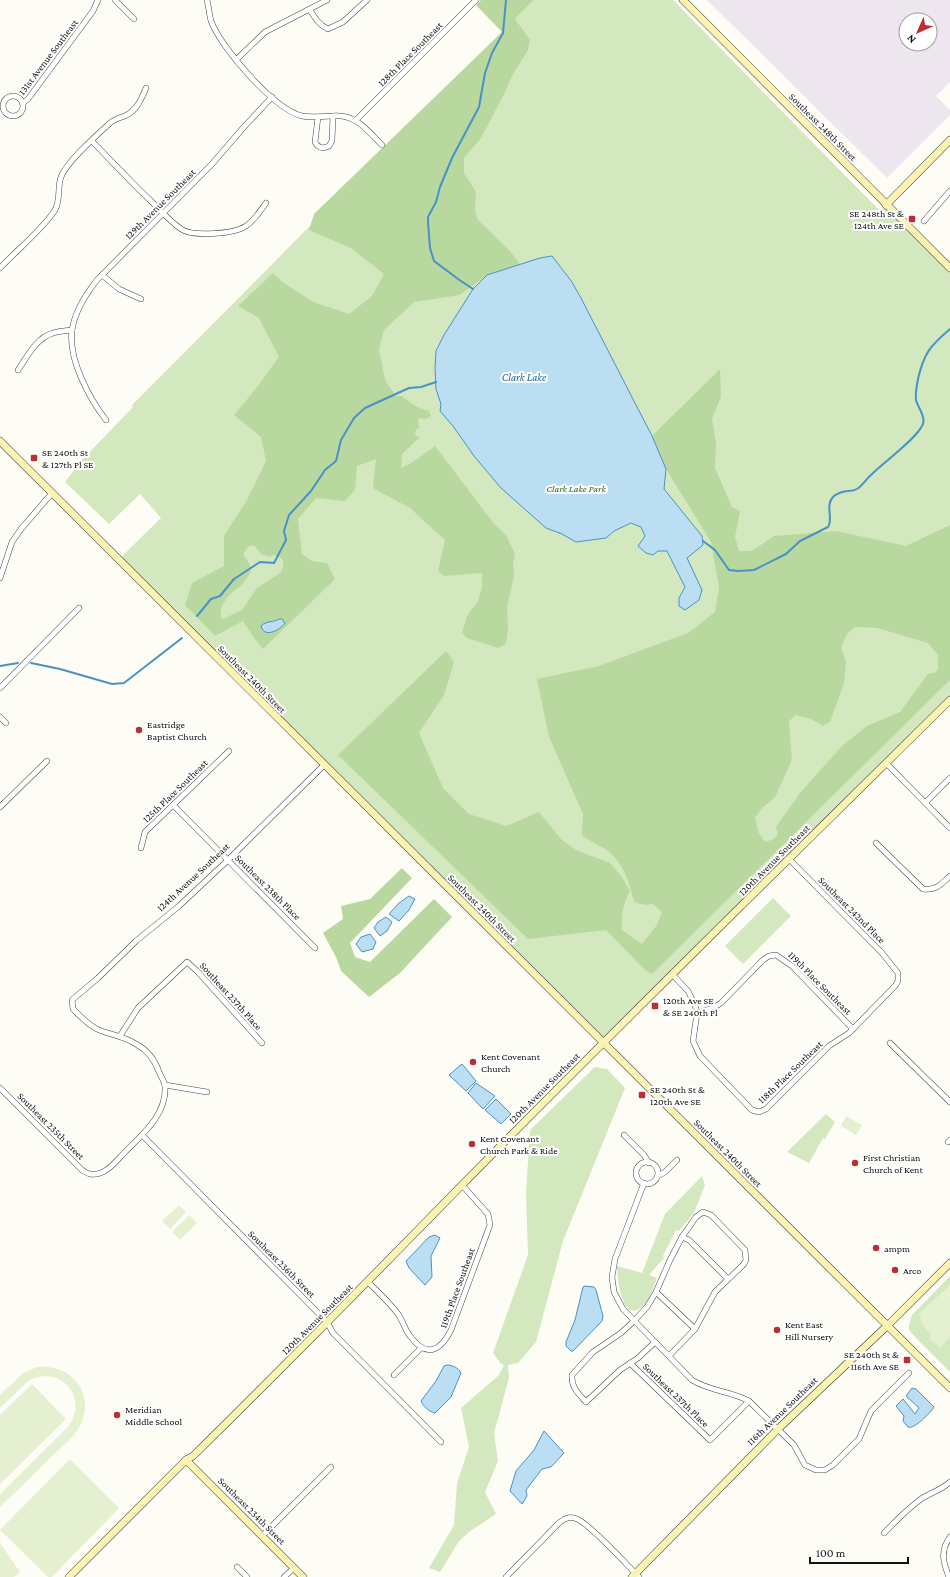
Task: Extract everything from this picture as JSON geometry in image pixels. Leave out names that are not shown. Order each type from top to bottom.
[{"type":"street","name":"131st Avenue Southeast","points":[[23,103],[28,99],[93,12],[98,0]]},
{"type":"street","points":[[115,0],[134,19]]},
{"type":"street","points":[[207,0],[211,21],[221,40],[236,60],[284,108],[303,116],[318,117],[344,115],[356,120],[382,145]]},
{"type":"street","points":[[236,60],[265,32],[280,23],[310,10],[328,0]]},
{"type":"street","points":[[310,10],[317,22],[328,29],[343,22],[367,0]]},
{"type":"street","name":"128th Place Southeast","points":[[356,120],[476,0]]},
{"type":"street","name":"Southeast 248th Street","points":[[683,0],[950,268]]},
{"type":"street","points":[[0,268],[52,214],[58,204],[60,183],[63,173],[72,161],[113,120],[131,112],[136,108],[142,99],[146,88]]},
{"type":"street","name":"129th Avenue Southeast","points":[[72,330],[74,321],[84,298],[102,276],[212,164],[272,97]]},
{"type":"street","name":"131st Avenue Southeast","points":[[9,98],[19,98],[23,103],[23,110],[16,116],[10,116],[4,110],[4,103],[9,98]]},
{"type":"street","points":[[318,117],[315,142],[318,146],[323,148],[329,146],[332,141],[333,116]]},
{"type":"street","points":[[886,205],[950,140]]},
{"type":"street","points":[[92,141],[164,214],[181,229],[188,232],[197,234],[230,232],[245,227],[256,218],[266,203]]},
{"type":"street","points":[[924,221],[950,190]]},
{"type":"street","points":[[102,276],[119,289],[141,299]]},
{"type":"street","points":[[18,370],[42,338],[52,333],[72,330],[75,357],[80,373],[92,399],[106,420]]},
{"type":"street","name":"Southeast 240th Street","points":[[0,441],[324,765],[888,1324],[950,1388]]},
{"type":"street","points":[[0,578],[12,542],[21,529],[52,493]]},
{"type":"street","points":[[0,688],[79,608]]},
{"type":"street","name":"120th Avenue Southeast","points":[[69,1577],[186,1460],[194,1456],[672,974],[950,700]]},
{"type":"street","points":[[0,717],[6,723]]},
{"type":"street","name":"125th Place Southeast","points":[[141,848],[145,832],[229,751]]},
{"type":"street","points":[[0,807],[47,761]]},
{"type":"street","points":[[886,764],[950,828]]},
{"type":"street","name":"124th Avenue Southeast","points":[[120,1036],[98,1030],[89,1024],[73,1009],[72,1000],[98,978],[136,941],[179,906],[324,765]]},
{"type":"street","points":[[925,803],[950,778]]},
{"type":"street","name":"Southeast 238th Place","points":[[173,805],[315,948]]},
{"type":"street","points":[[876,843],[923,889],[929,890],[937,888],[950,876]]},
{"type":"street","name":"Southeast 242nd Place","points":[[789,859],[896,968],[898,976]]},
{"type":"street","name":"119th Place Southeast","points":[[697,1013],[713,1008],[721,1003],[763,960],[769,956],[776,955],[792,966],[853,1029]]},
{"type":"street","name":"Southeast 237th Place","points":[[120,1036],[138,1008],[187,962],[198,972],[262,1043]]},
{"type":"street","points":[[672,974],[688,991],[697,1013]]},
{"type":"street","name":"118th Place Southeast","points":[[697,1013],[693,1041],[700,1056],[752,1110],[759,1112],[766,1110],[829,1046],[843,1038],[853,1029],[895,986],[898,981],[898,976]]},
{"type":"street","points":[[120,1036],[137,1044],[148,1053],[157,1065],[165,1085],[163,1102],[157,1116],[142,1135]]},
{"type":"street","points":[[890,1043],[950,1102]]},
{"type":"street","points":[[165,1085],[207,1092]]},
{"type":"street","name":"Southeast 235th Street","points":[[0,1088],[82,1170],[90,1174],[100,1173],[107,1170],[142,1135]]},
{"type":"street","name":"Southeast 236th Street","points":[[142,1135],[327,1322],[333,1333],[441,1442]]},
{"type":"street","points":[[624,1135],[644,1155],[649,1163],[656,1167],[658,1176]]},
{"type":"street","points":[[649,1163],[640,1166],[637,1172],[638,1179],[644,1183],[650,1184],[678,1160]]},
{"type":"street","points":[[644,1183],[615,1259],[612,1277],[614,1292],[617,1300],[634,1322],[692,1380],[700,1385],[742,1397],[749,1401],[794,1445],[804,1465],[816,1470],[825,1470],[834,1465],[859,1439],[871,1411],[910,1373]]},
{"type":"street","name":"119th Place Southeast","points":[[422,1348],[428,1351],[435,1350],[448,1336],[490,1225],[488,1214],[462,1185]]},
{"type":"street","points":[[655,1342],[638,1358],[620,1370],[586,1402],[573,1387],[571,1383],[572,1375],[593,1352],[634,1322],[648,1307],[682,1237],[696,1218],[703,1212],[707,1213],[711,1215],[745,1250],[746,1260],[744,1264],[714,1292],[695,1329],[668,1356]]},
{"type":"street","points":[[682,1237],[689,1240],[728,1279]]},
{"type":"street","name":"116th Avenue Southeast","points":[[635,1576],[778,1429],[950,1263]]},
{"type":"street","points":[[368,1282],[398,1313],[409,1335],[422,1348],[394,1375]]},
{"type":"street","points":[[656,1292],[695,1329]]},
{"type":"street","name":"Southeast 237th Place","points":[[630,1363],[710,1440],[749,1401]]},
{"type":"street","name":"Southeast 234th Street","points":[[186,1460],[303,1577]]},
{"type":"street","points":[[262,1536],[331,1467]]},
{"type":"street","points":[[884,1533],[922,1498],[950,1482]]},
{"type":"street","points":[[506,1577],[560,1522],[568,1518],[584,1522],[635,1576]]},
{"type":"street","points":[[949,1577],[943,1560],[942,1551],[945,1543],[950,1537]]},
{"type":"street","points":[[237,1567],[247,1577]]},
{"type":"street","points":[[284,1577],[294,1568]]},
{"type":"shaded area","points":[[707,0],[950,0],[950,82],[936,96],[950,110],[950,115],[887,178]]},
{"type":"green space","points":[[481,0],[534,0],[515,19],[530,40],[528,50],[513,74],[481,138],[464,158],[464,173],[476,192],[475,211],[478,220],[509,250],[520,264],[487,275],[460,295],[414,302],[384,330],[379,349],[385,380],[396,396],[401,396],[417,407],[429,411],[431,416],[426,419],[419,418],[419,428],[416,429],[415,433],[416,436],[420,437],[402,454],[401,468],[413,462],[435,446],[495,525],[506,535],[515,554],[513,564],[514,576],[507,607],[508,629],[506,644],[498,648],[467,638],[462,633],[467,616],[478,601],[482,587],[482,573],[444,576],[438,571],[445,540],[410,508],[373,488],[376,459],[357,466],[355,490],[345,501],[316,498],[298,519],[302,554],[312,561],[327,563],[335,579],[263,649],[243,621],[215,636],[185,605],[192,583],[224,566],[224,536],[247,500],[266,461],[261,437],[234,415],[279,357],[259,318],[238,306],[273,273],[281,281],[313,302],[349,314],[372,296],[384,274],[351,248],[309,230],[314,214],[502,32],[476,5]],"holes":[[[254,545],[261,554],[270,557],[274,555],[281,558],[283,560],[283,568],[280,573],[257,588],[242,610],[223,619],[221,618],[222,607],[227,598],[242,585],[251,572],[250,565],[243,554],[248,547]]]},
{"type":"green space","name":"Clark Lake Park","points":[[534,0],[673,0],[880,211],[886,205],[950,268],[950,700],[604,1043],[119,559],[161,518],[140,494],[109,524],[65,482],[81,461],[133,407],[132,405]]},
{"type":"green space","points":[[720,369],[721,397],[712,419],[716,443],[715,468],[732,507],[740,511],[735,537],[739,551],[752,551],[774,536],[836,531],[906,546],[950,525],[950,680],[652,974],[645,970],[606,930],[528,939],[338,755],[446,651],[454,662],[444,695],[419,733],[443,788],[469,814],[506,826],[539,812],[562,840],[576,850],[610,863],[622,877],[630,891],[623,910],[622,930],[642,944],[657,925],[662,912],[653,904],[645,905],[634,902],[622,867],[613,855],[582,836],[583,814],[549,737],[537,679],[599,666],[688,633],[715,612],[719,587],[711,542],[666,469],[652,436]],"holes":[[[855,627],[877,628],[928,643],[938,655],[938,669],[935,673],[928,674],[900,712],[867,726],[842,746],[800,793],[776,827],[778,834],[774,839],[765,842],[759,833],[755,818],[762,808],[775,797],[792,760],[789,721],[796,715],[811,719],[823,726],[830,722],[844,683],[846,662],[841,648],[847,634]]]},
{"type":"green space","points":[[402,868],[412,878],[350,943],[355,957],[370,962],[434,899],[452,917],[400,973],[369,997],[341,971],[336,957],[323,933],[343,919],[341,906],[370,899]]},
{"type":"green space","points":[[773,898],[791,916],[743,964],[725,946]]},
{"type":"green space","points":[[595,1067],[607,1069],[625,1088],[563,1241],[536,1342],[518,1363],[508,1365],[509,1378],[494,1433],[498,1461],[485,1492],[496,1514],[469,1532],[459,1541],[440,1572],[429,1568],[454,1525],[457,1483],[469,1447],[461,1408],[499,1375],[504,1365],[500,1363],[493,1353],[528,1255],[526,1192],[530,1130]]},
{"type":"green space","points":[[826,1114],[835,1122],[825,1139],[823,1138],[809,1163],[787,1152]]},
{"type":"green space","points":[[846,1116],[862,1125],[856,1135],[841,1126]]},
{"type":"green space","points":[[702,1176],[705,1185],[694,1213],[679,1231],[676,1230],[663,1256],[664,1258],[649,1275],[657,1278],[649,1298],[639,1309],[633,1311],[627,1308],[620,1292],[617,1266],[642,1273],[665,1214]]},
{"type":"green space","points":[[179,1205],[186,1212],[170,1229],[162,1221]]},
{"type":"green space","points":[[189,1215],[197,1223],[180,1240],[172,1232]]},
{"type":"green space","points":[[950,1276],[950,1372],[909,1330],[909,1325],[912,1315]]},
{"type":"green space","points":[[950,1285],[950,1337],[940,1348],[930,1339],[931,1335],[923,1325],[919,1314]]},
{"type":"green space","points":[[37,1367],[51,1368],[64,1372],[74,1379],[81,1388],[85,1399],[85,1411],[82,1423],[74,1435],[0,1507],[0,1494],[67,1428],[74,1417],[76,1406],[74,1396],[69,1387],[61,1381],[51,1377],[40,1377],[28,1381],[0,1408],[0,1395],[23,1373]]},
{"type":"green space","points":[[32,1384],[66,1419],[0,1484],[0,1415]]},
{"type":"green space","points":[[70,1459],[119,1508],[52,1577],[48,1577],[0,1530]]},
{"type":"green space","points":[[0,1543],[20,1572],[14,1577],[0,1577]]},
{"type":"water","name":"Clark Lake","points":[[552,256],[572,282],[582,300],[652,436],[666,469],[664,489],[702,536],[703,545],[687,558],[702,590],[699,600],[685,610],[679,606],[679,598],[685,587],[667,551],[658,551],[653,555],[646,553],[638,546],[645,536],[641,527],[631,523],[614,531],[606,538],[576,542],[562,534],[546,528],[501,488],[474,456],[453,426],[440,411],[441,404],[436,389],[436,351],[444,335],[473,289],[487,275],[540,258]]},
{"type":"water","points":[[282,619],[285,623],[280,628],[269,633],[263,630],[261,626],[263,624]]},
{"type":"water","points":[[409,896],[415,899],[409,910],[399,921],[389,914],[399,903]]},
{"type":"water","points":[[386,917],[392,922],[387,931],[380,936],[374,928],[378,922]]},
{"type":"water","points":[[370,934],[376,942],[373,949],[362,952],[356,944],[361,937]]},
{"type":"water","points":[[462,1064],[476,1081],[466,1091],[449,1075]]},
{"type":"water","points":[[476,1083],[495,1096],[483,1109],[468,1093]]},
{"type":"water","points":[[496,1099],[511,1114],[501,1124],[485,1110]]},
{"type":"water","points":[[435,1235],[440,1238],[431,1256],[432,1277],[425,1285],[409,1268],[406,1261],[429,1237]]},
{"type":"water","points":[[583,1287],[594,1287],[596,1290],[603,1316],[602,1321],[573,1351],[571,1351],[566,1346],[566,1342],[575,1320]]},
{"type":"water","points":[[447,1365],[455,1367],[461,1373],[451,1397],[435,1413],[426,1408],[421,1401],[436,1381],[444,1366]]},
{"type":"water","points":[[912,1388],[916,1389],[934,1407],[922,1420],[914,1426],[908,1427],[903,1421],[904,1416],[896,1406],[903,1399],[915,1414],[919,1408],[906,1396]]},
{"type":"water","points":[[544,1431],[564,1453],[551,1467],[542,1469],[526,1490],[527,1496],[522,1504],[510,1491],[516,1471],[534,1450]]},
{"type":"waterway","points":[[473,289],[434,261],[430,248],[428,217],[436,202],[440,187],[452,158],[479,107],[485,73],[492,53],[503,33],[506,0]]},
{"type":"waterway","points":[[703,541],[715,550],[729,570],[754,570],[786,554],[800,541],[828,527],[830,523],[829,507],[834,496],[844,491],[857,489],[913,438],[922,426],[923,416],[916,400],[920,370],[925,356],[933,345],[950,329]]},
{"type":"waterway","points":[[197,616],[211,599],[220,596],[234,579],[260,562],[274,563],[286,540],[284,531],[289,515],[311,491],[325,470],[336,461],[341,440],[354,418],[365,408],[409,388],[421,387],[436,382]]},
{"type":"waterway","points":[[31,663],[60,669],[112,684],[124,683],[182,638]]},
{"type":"waterway","points":[[0,666],[18,663]]},
{"type":"place","name":"SE 248th St & 124th Ave SE","points":[[912,219]]},
{"type":"place","name":"SE 240th St & 127th Pl SE","points":[[34,458]]},
{"type":"place","name":"Eastridge Baptist Church","points":[[139,730]]},
{"type":"place","name":"120th Ave SE & SE 240th Pl","points":[[655,1006]]},
{"type":"place","name":"Kent Covenant Church","points":[[473,1062]]},
{"type":"place","name":"SE 240th St & 120th Ave SE","points":[[642,1095]]},
{"type":"place","name":"Kent Covenant Church Park & Ride","points":[[472,1144]]},
{"type":"place","name":"First Christian Church of Kent","points":[[855,1163]]},
{"type":"place","name":"ampm","points":[[876,1248]]},
{"type":"place","name":"Arco","points":[[895,1270]]},
{"type":"place","name":"Kent East Hill Nursery","points":[[777,1330]]},
{"type":"place","name":"SE 240th St & 116th Ave SE","points":[[907,1360]]},
{"type":"place","name":"Meridian Middle School","points":[[117,1415]]}]
